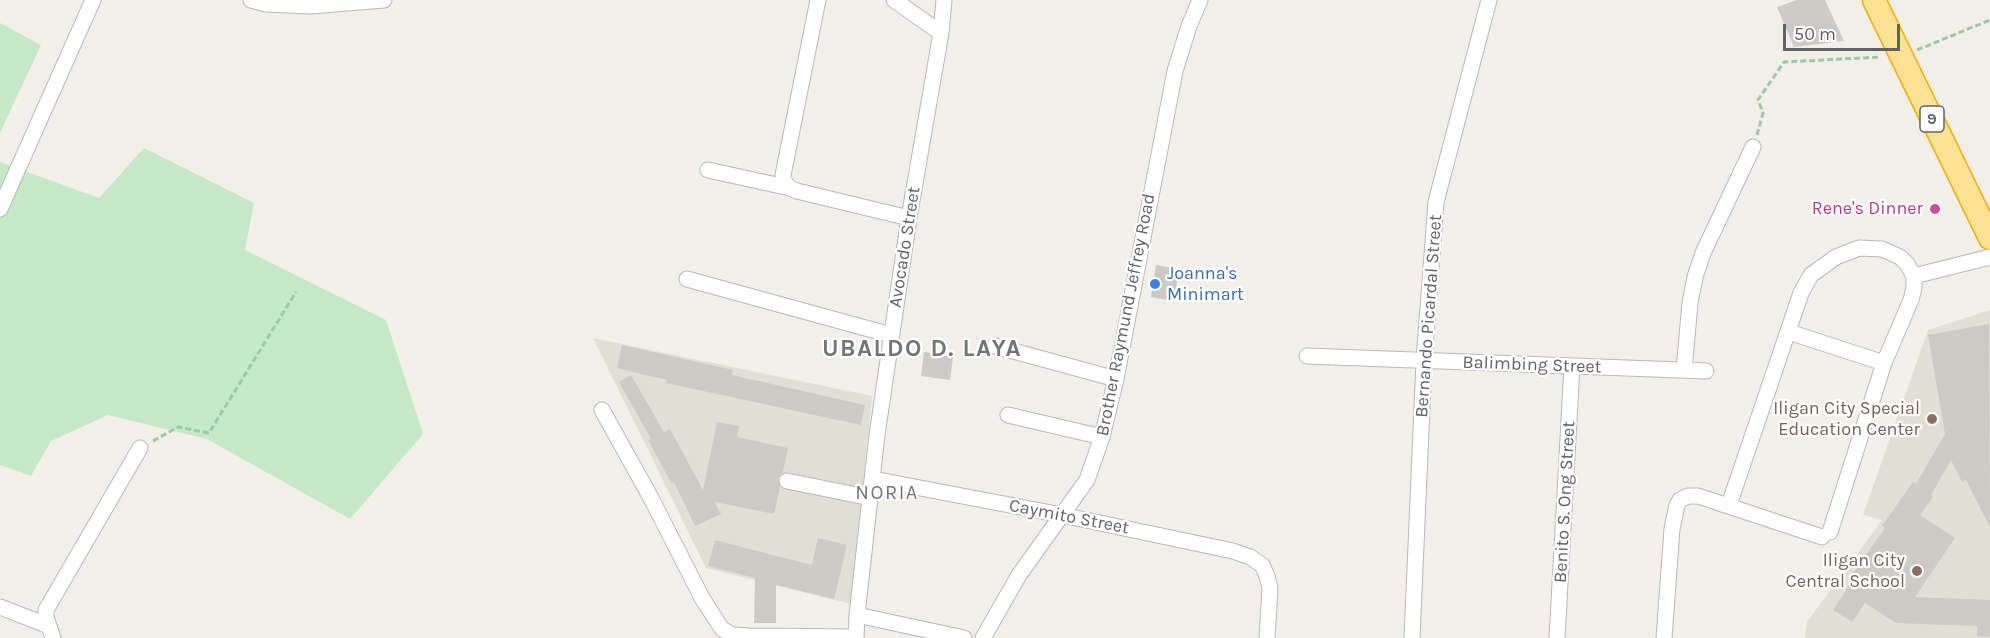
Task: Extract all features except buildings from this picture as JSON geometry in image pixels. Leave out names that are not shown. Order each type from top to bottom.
[{"type":"highway","name":"9","points":[[1874,0],[1990,238]]},
{"type":"street","points":[[0,209],[93,0]]},
{"type":"street","points":[[251,0],[266,4],[310,6],[384,0]]},
{"type":"street","points":[[790,188],[783,175],[818,0]]},
{"type":"street","points":[[894,0],[941,33]]},
{"type":"street","name":"Avocado Street","points":[[856,637],[877,435],[909,218],[941,33],[944,0]]},
{"type":"street","name":"Brother Raymund Jeffrey Road","points":[[983,638],[1019,575],[1087,480],[1102,437],[1116,379],[1175,71],[1200,0]]},
{"type":"street","name":"Bernando Picardal Street","points":[[1412,638],[1424,361],[1436,202],[1489,0]]},
{"type":"street","points":[[1684,370],[1690,303],[1695,277],[1703,253],[1753,147]]},
{"type":"street","points":[[708,170],[909,218]]},
{"type":"street","points":[[1664,638],[1672,529],[1680,500],[1689,496],[1698,496],[1826,535],[1884,363],[1911,300],[1914,276],[1900,256],[1882,249],[1859,248],[1836,257],[1811,275],[1801,293],[1731,499]]},
{"type":"street","points":[[1914,276],[1990,257]]},
{"type":"street","points":[[687,279],[891,335]]},
{"type":"street","points":[[1788,332],[1884,363]]},
{"type":"street","points":[[995,346],[1116,379]]},
{"type":"street","name":"Balimbing Street","points":[[1308,356],[1706,371]]},
{"type":"street","name":"Benito S. Ong Street","points":[[1557,638],[1572,366]]},
{"type":"street","points":[[602,410],[651,498],[702,598],[722,630],[732,635],[749,636],[856,637]]},
{"type":"street","points":[[1008,414],[1102,437]]},
{"type":"street","points":[[51,632],[46,610],[140,448]]},
{"type":"street","name":"Caymito Street","points":[[873,479],[1062,515],[1233,551],[1250,557],[1262,565],[1270,588],[1267,638]]},
{"type":"street","points":[[787,481],[872,498]]},
{"type":"street","points":[[0,607],[51,632]]},
{"type":"street","points":[[857,615],[964,638]]},
{"type":"path","points":[[1753,147],[1763,113],[1758,100],[1784,62],[1901,56],[1990,20]]},
{"type":"path","points":[[140,448],[178,427],[209,433],[296,292]]},
{"type":"shaded area","name":"Iligan City Central School","points":[[1990,310],[1990,638],[1805,638],[1807,622],[1882,520],[1863,515],[1928,330]]},
{"type":"shaded area","points":[[593,338],[872,396],[851,604],[706,568]]},
{"type":"green space","points":[[0,23],[41,45],[0,133]]},
{"type":"green space","points":[[144,148],[254,203],[245,250],[386,320],[423,434],[350,519],[207,439],[108,415],[51,441],[31,476],[0,465],[0,162],[99,198]]},
{"type":"place","name":"Rene's Dinner","points":[[1935,209]]},
{"type":"place","name":"Joanna's Minimart","points":[[1155,284]]},
{"type":"place","name":"Iligan City Special Education Center","points":[[1932,419]]},
{"type":"place","name":"Iligan City Central School","points":[[1917,571]]},
{"type":"district","name":"UBALDO D. LAYA","points":[[922,349]]},
{"type":"district","name":"NORIA","points":[[887,493]]}]
